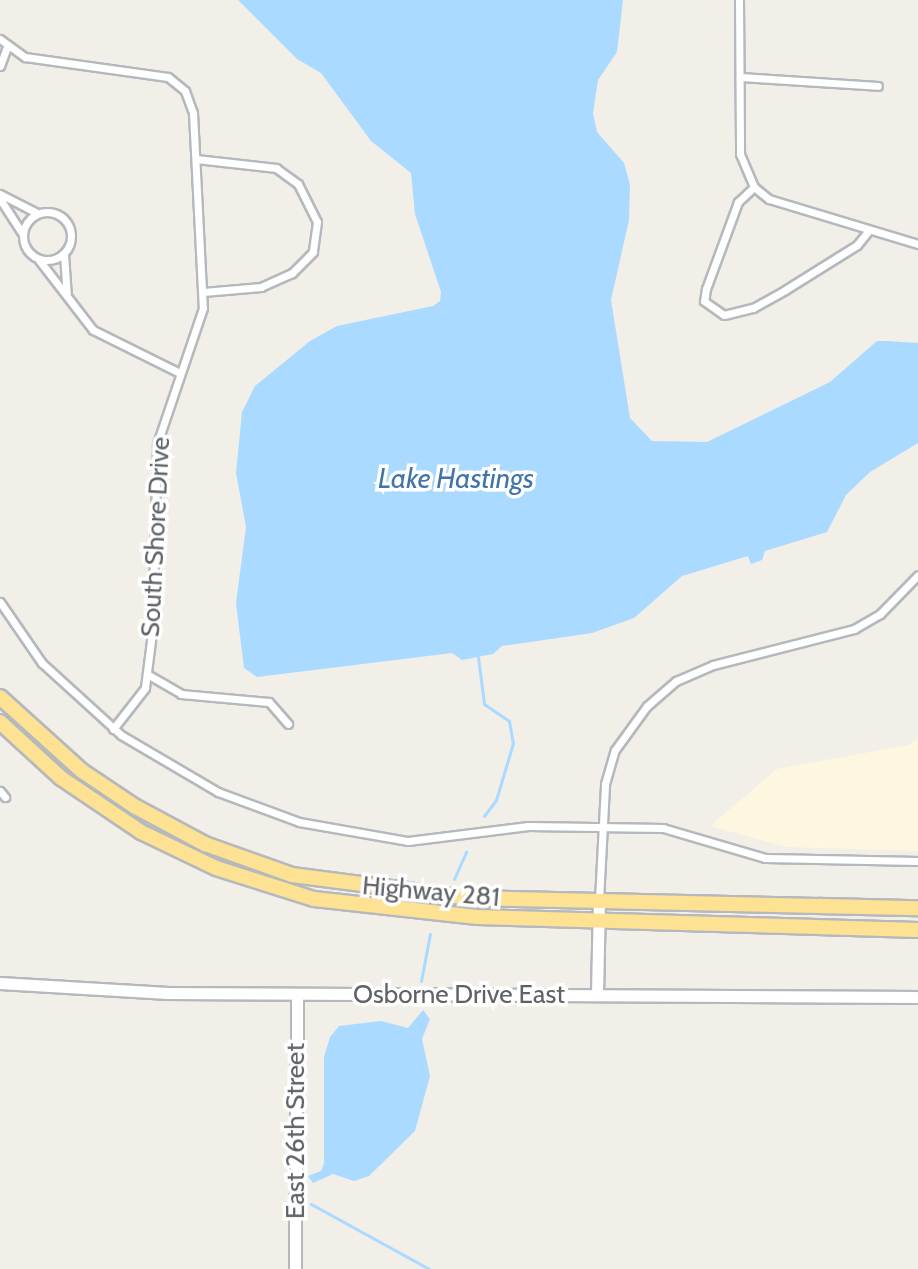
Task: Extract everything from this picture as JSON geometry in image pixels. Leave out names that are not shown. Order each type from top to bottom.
[{"type":"highway","name":"Highway 281","points":[[0,697],[101,785],[169,826],[247,861],[292,875],[421,896],[918,908]]},
{"type":"highway","name":"Highway 281","points":[[0,722],[43,764],[116,816],[193,857],[274,888],[359,907],[429,914],[918,930]]},
{"type":"street","points":[[739,0],[740,154],[754,187],[769,199],[918,244]]},
{"type":"street","points":[[0,39],[7,47],[0,66]]},
{"type":"street","name":"South Shore Drive","points":[[7,47],[25,57],[157,73],[177,82],[191,103],[203,292],[199,325],[157,444],[145,688],[113,729]]},
{"type":"street","points":[[740,77],[878,86]]},
{"type":"street","points":[[196,159],[276,168],[298,184],[317,222],[313,252],[292,273],[261,287],[203,292]]},
{"type":"street","points":[[754,187],[738,202],[706,289],[704,301],[724,315],[753,308],[785,290],[857,245],[869,230]]},
{"type":"street","points":[[0,197],[17,207],[57,214],[68,224],[71,239],[65,253],[68,295]]},
{"type":"street","points":[[0,197],[22,233],[25,248],[39,260],[103,339],[180,373]]},
{"type":"street","points":[[22,233],[39,213]]},
{"type":"street","points":[[39,260],[65,253]]},
{"type":"street","points":[[597,995],[599,825],[615,750],[635,719],[676,681],[713,665],[854,629],[880,614],[918,575]]},
{"type":"street","points":[[0,602],[42,663],[113,729],[218,792],[261,810],[346,833],[408,841],[528,826],[599,825],[681,830],[765,858],[918,861]]},
{"type":"street","points":[[147,674],[181,694],[269,702],[288,724]]},
{"type":"street","name":"Osborne Drive East","points":[[0,983],[168,993],[918,997]]},
{"type":"street","name":"East 26th Street","points":[[295,1269],[297,994]]},
{"type":"shaded area","points":[[918,738],[918,851],[787,847],[710,826],[777,769],[909,745]]},
{"type":"water","name":"Lake Hastings","points":[[238,0],[623,0],[617,52],[598,80],[593,113],[597,132],[624,163],[630,185],[629,220],[611,300],[630,418],[652,441],[707,442],[830,382],[877,341],[918,343],[918,443],[870,472],[846,495],[827,532],[765,551],[762,560],[751,564],[748,556],[682,576],[634,618],[592,633],[502,646],[493,654],[462,660],[452,653],[257,677],[244,668],[236,603],[246,527],[236,473],[242,412],[255,386],[310,341],[337,326],[433,306],[440,301],[441,292],[415,214],[411,173],[371,141],[321,73],[297,59]]},
{"type":"water","points":[[423,1010],[430,1019],[422,1039],[430,1076],[415,1131],[369,1176],[354,1181],[333,1174],[313,1183],[308,1176],[321,1171],[324,1163],[324,1057],[330,1037],[339,1026],[381,1021],[408,1028]]},
{"type":"waterway","points":[[478,657],[484,704],[509,721],[513,743],[496,800],[484,816]]},
{"type":"waterway","points":[[454,879],[466,852]]},
{"type":"waterway","points":[[421,981],[430,934]]},
{"type":"waterway","points":[[311,1204],[429,1269]]}]
